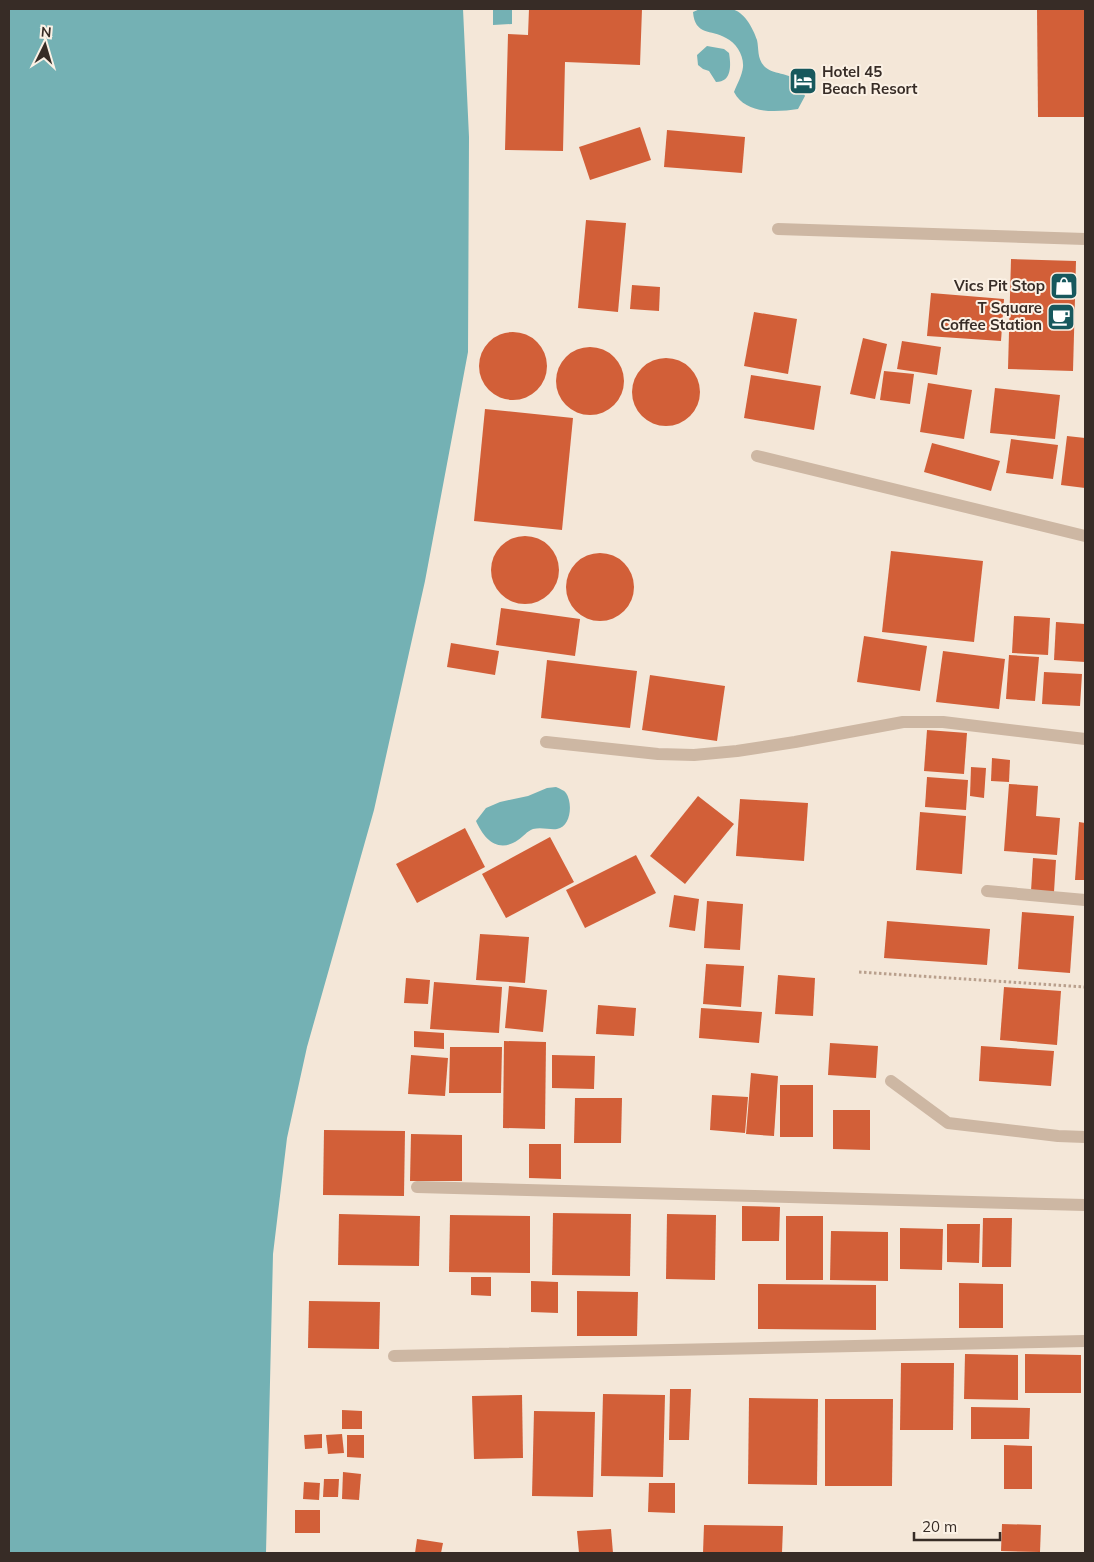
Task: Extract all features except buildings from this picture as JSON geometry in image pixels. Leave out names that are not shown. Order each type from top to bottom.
[{"type":"street","points":[[778,228],[1085,239]]},
{"type":"street","points":[[756,456],[1085,536]]},
{"type":"street","points":[[546,742],[658,754],[694,755],[737,751],[795,742],[903,722],[943,722],[1085,739]]},
{"type":"street","points":[[987,891],[1085,900]]},
{"type":"street","points":[[891,1081],[948,1123],[1058,1136],[1085,1137]]},
{"type":"street","points":[[417,1187],[1085,1205]]},
{"type":"street","points":[[394,1356],[1085,1341]]},
{"type":"path","points":[[859,972],[1085,987]]},
{"type":"water","points":[[9,9],[463,9],[469,137],[468,352],[425,581],[374,810],[307,1047],[287,1138],[273,1254],[266,1553],[9,1553]]},
{"type":"water","points":[[493,9],[512,9],[512,24],[493,25]]},
{"type":"water","points":[[700,9],[731,9],[736,10],[744,17],[755,35],[759,57],[764,66],[767,69],[795,79],[799,84],[805,96],[798,109],[781,111],[763,110],[746,105],[739,99],[734,92],[741,77],[743,63],[741,54],[730,40],[705,31],[697,25],[693,12]]},
{"type":"water","points":[[707,46],[724,49],[729,53],[728,76],[721,81],[716,82],[709,71],[698,65],[697,55]]},
{"type":"water","points":[[556,787],[565,792],[570,803],[568,819],[562,827],[557,829],[533,829],[511,844],[504,845],[492,843],[479,828],[476,821],[486,808],[500,802]]},
{"type":"place","name":"Hotel 45 Beach Resort","points":[[803,81]]},
{"type":"place","name":"Vics Pit Stop","points":[[1064,286]]},
{"type":"place","name":"T Square Coffee Station","points":[[1061,317]]}]
